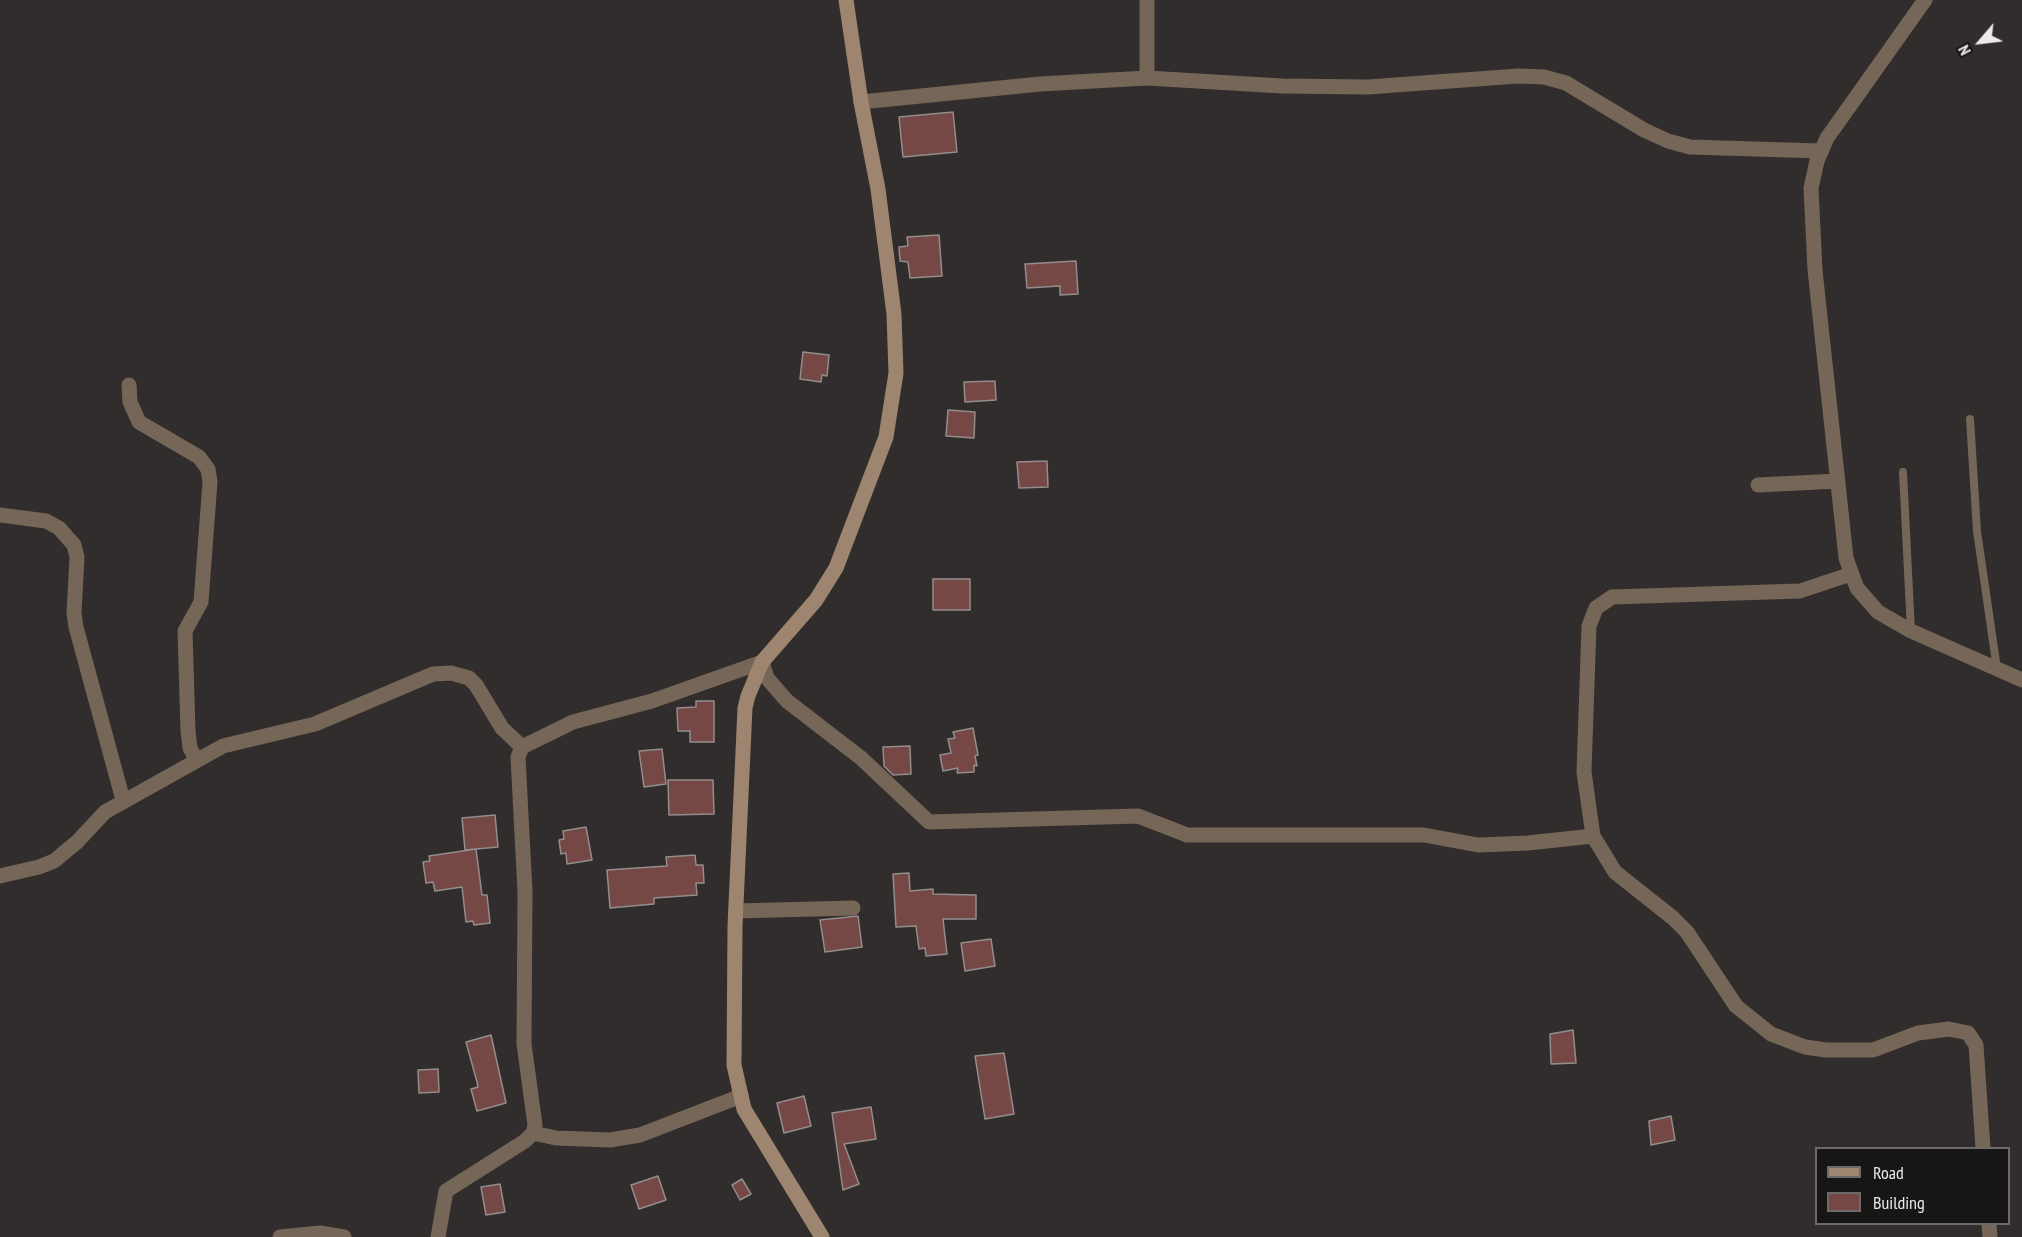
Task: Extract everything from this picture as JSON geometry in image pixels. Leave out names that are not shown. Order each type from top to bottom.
[{"type":"street","points":[[822,1237],[744,1109],[734,1065],[736,911],[745,708],[751,684],[762,662],[826,586],[843,554],[886,437],[896,373],[894,314],[878,189],[861,102],[846,0]]},
{"type":"street","points":[[1147,0],[1147,78]]},
{"type":"street","points":[[1925,0],[1827,138],[1820,151],[1811,188],[1815,270],[1846,558],[1851,574],[1862,594],[1878,612],[1911,631],[2022,680]]},
{"type":"street","points":[[861,102],[1040,84],[1147,78],[1282,86],[1368,87],[1518,76],[1544,77],[1566,83],[1644,130],[1668,141],[1690,147],[1820,151]]},
{"type":"street","points":[[129,385],[130,402],[139,422],[199,457],[208,469],[209,505],[201,602],[185,631],[188,731],[190,748],[196,759]]},
{"type":"street","points":[[1758,485],[1838,481]]},
{"type":"street","points":[[0,515],[46,521],[59,528],[74,545],[76,627],[123,800]]},
{"type":"street","points":[[1851,574],[1800,591],[1612,597],[1596,608],[1589,626],[1584,772],[1593,836],[1615,872],[1660,906],[1680,925],[1736,1006],[1771,1034],[1805,1047],[1826,1050],[1873,1050],[1918,1034],[1949,1029],[1968,1033],[1976,1045],[1983,1147]]},
{"type":"street","points":[[438,1237],[446,1191],[532,1133],[536,1118],[524,1044],[525,892],[519,757],[522,747],[573,722],[652,701],[762,662]]},
{"type":"street","points":[[762,662],[767,678],[787,701],[861,758],[929,822],[1138,816],[1187,835],[1424,835],[1478,845],[1528,843],[1593,836]]},
{"type":"street","points":[[0,876],[54,861],[77,842],[105,812],[196,759],[223,746],[315,724],[443,673],[462,675],[476,685],[502,728],[522,747]]},
{"type":"street","points":[[736,911],[853,908]]},
{"type":"street","points":[[532,1133],[556,1138],[610,1140],[640,1135],[741,1096]]},
{"type":"street","points":[[280,1237],[320,1233],[344,1237]]},
{"type":"lane","points":[[1970,419],[1977,531],[1996,669]]},
{"type":"lane","points":[[1903,472],[1911,631]]},
{"type":"building","points":[[953,112],[957,152],[903,157],[899,117]]},
{"type":"building","points":[[939,235],[942,276],[910,278],[908,262],[900,261],[899,247],[908,246],[907,237]]},
{"type":"building","points":[[1076,261],[1078,294],[1060,295],[1060,286],[1027,288],[1025,264]]},
{"type":"building","points":[[803,352],[829,355],[827,376],[822,375],[821,382],[800,379]]},
{"type":"building","points":[[995,381],[996,400],[965,402],[964,382]]},
{"type":"building","points":[[948,410],[975,412],[974,438],[946,436]]},
{"type":"building","points":[[1047,461],[1048,487],[1019,488],[1017,462]]},
{"type":"building","points":[[933,579],[970,579],[970,610],[933,610]]},
{"type":"building","points":[[696,701],[714,701],[714,742],[690,742],[690,731],[678,731],[677,708],[696,707]]},
{"type":"building","points":[[973,728],[978,755],[975,756],[977,766],[974,765],[974,772],[957,773],[958,768],[943,771],[940,755],[951,753],[948,739],[955,738],[953,732]]},
{"type":"building","points":[[910,746],[911,774],[893,775],[884,766],[883,747]]},
{"type":"building","points":[[662,749],[666,784],[644,787],[639,751]]},
{"type":"building","points":[[668,780],[713,780],[714,814],[669,815]]},
{"type":"building","points":[[495,815],[498,847],[465,850],[462,818]]},
{"type":"building","points":[[586,827],[592,860],[567,864],[566,853],[561,854],[559,840],[564,839],[563,831]]},
{"type":"building","points":[[476,849],[482,895],[487,895],[490,923],[474,925],[473,921],[466,922],[462,887],[435,891],[433,882],[426,883],[423,862],[430,861],[429,856]]},
{"type":"building","points":[[695,855],[696,865],[703,865],[704,883],[696,883],[697,895],[654,898],[654,904],[610,908],[607,870],[667,866],[666,857]]},
{"type":"building","points":[[909,873],[910,891],[933,889],[933,894],[976,895],[976,919],[943,919],[947,954],[926,956],[925,948],[919,949],[916,926],[896,927],[893,874]]},
{"type":"building","points":[[858,916],[862,947],[825,952],[820,920]]},
{"type":"building","points":[[991,939],[995,966],[965,971],[961,943]]},
{"type":"building","points":[[1573,1030],[1576,1063],[1551,1064],[1550,1034]]},
{"type":"building","points":[[491,1035],[506,1103],[477,1111],[471,1089],[478,1087],[466,1042]]},
{"type":"building","points":[[1004,1053],[1014,1114],[985,1119],[975,1056]]},
{"type":"building","points":[[438,1069],[439,1092],[419,1093],[418,1070]]},
{"type":"building","points":[[804,1096],[811,1126],[784,1133],[777,1103]]},
{"type":"building","points":[[871,1107],[876,1139],[844,1144],[859,1184],[843,1190],[832,1113]]},
{"type":"building","points":[[1671,1116],[1675,1140],[1651,1145],[1649,1121]]},
{"type":"building","points":[[658,1176],[666,1200],[639,1209],[631,1185]]},
{"type":"building","points":[[742,1179],[751,1194],[740,1200],[732,1185]]},
{"type":"building","points":[[500,1184],[505,1212],[486,1215],[481,1187]]}]
